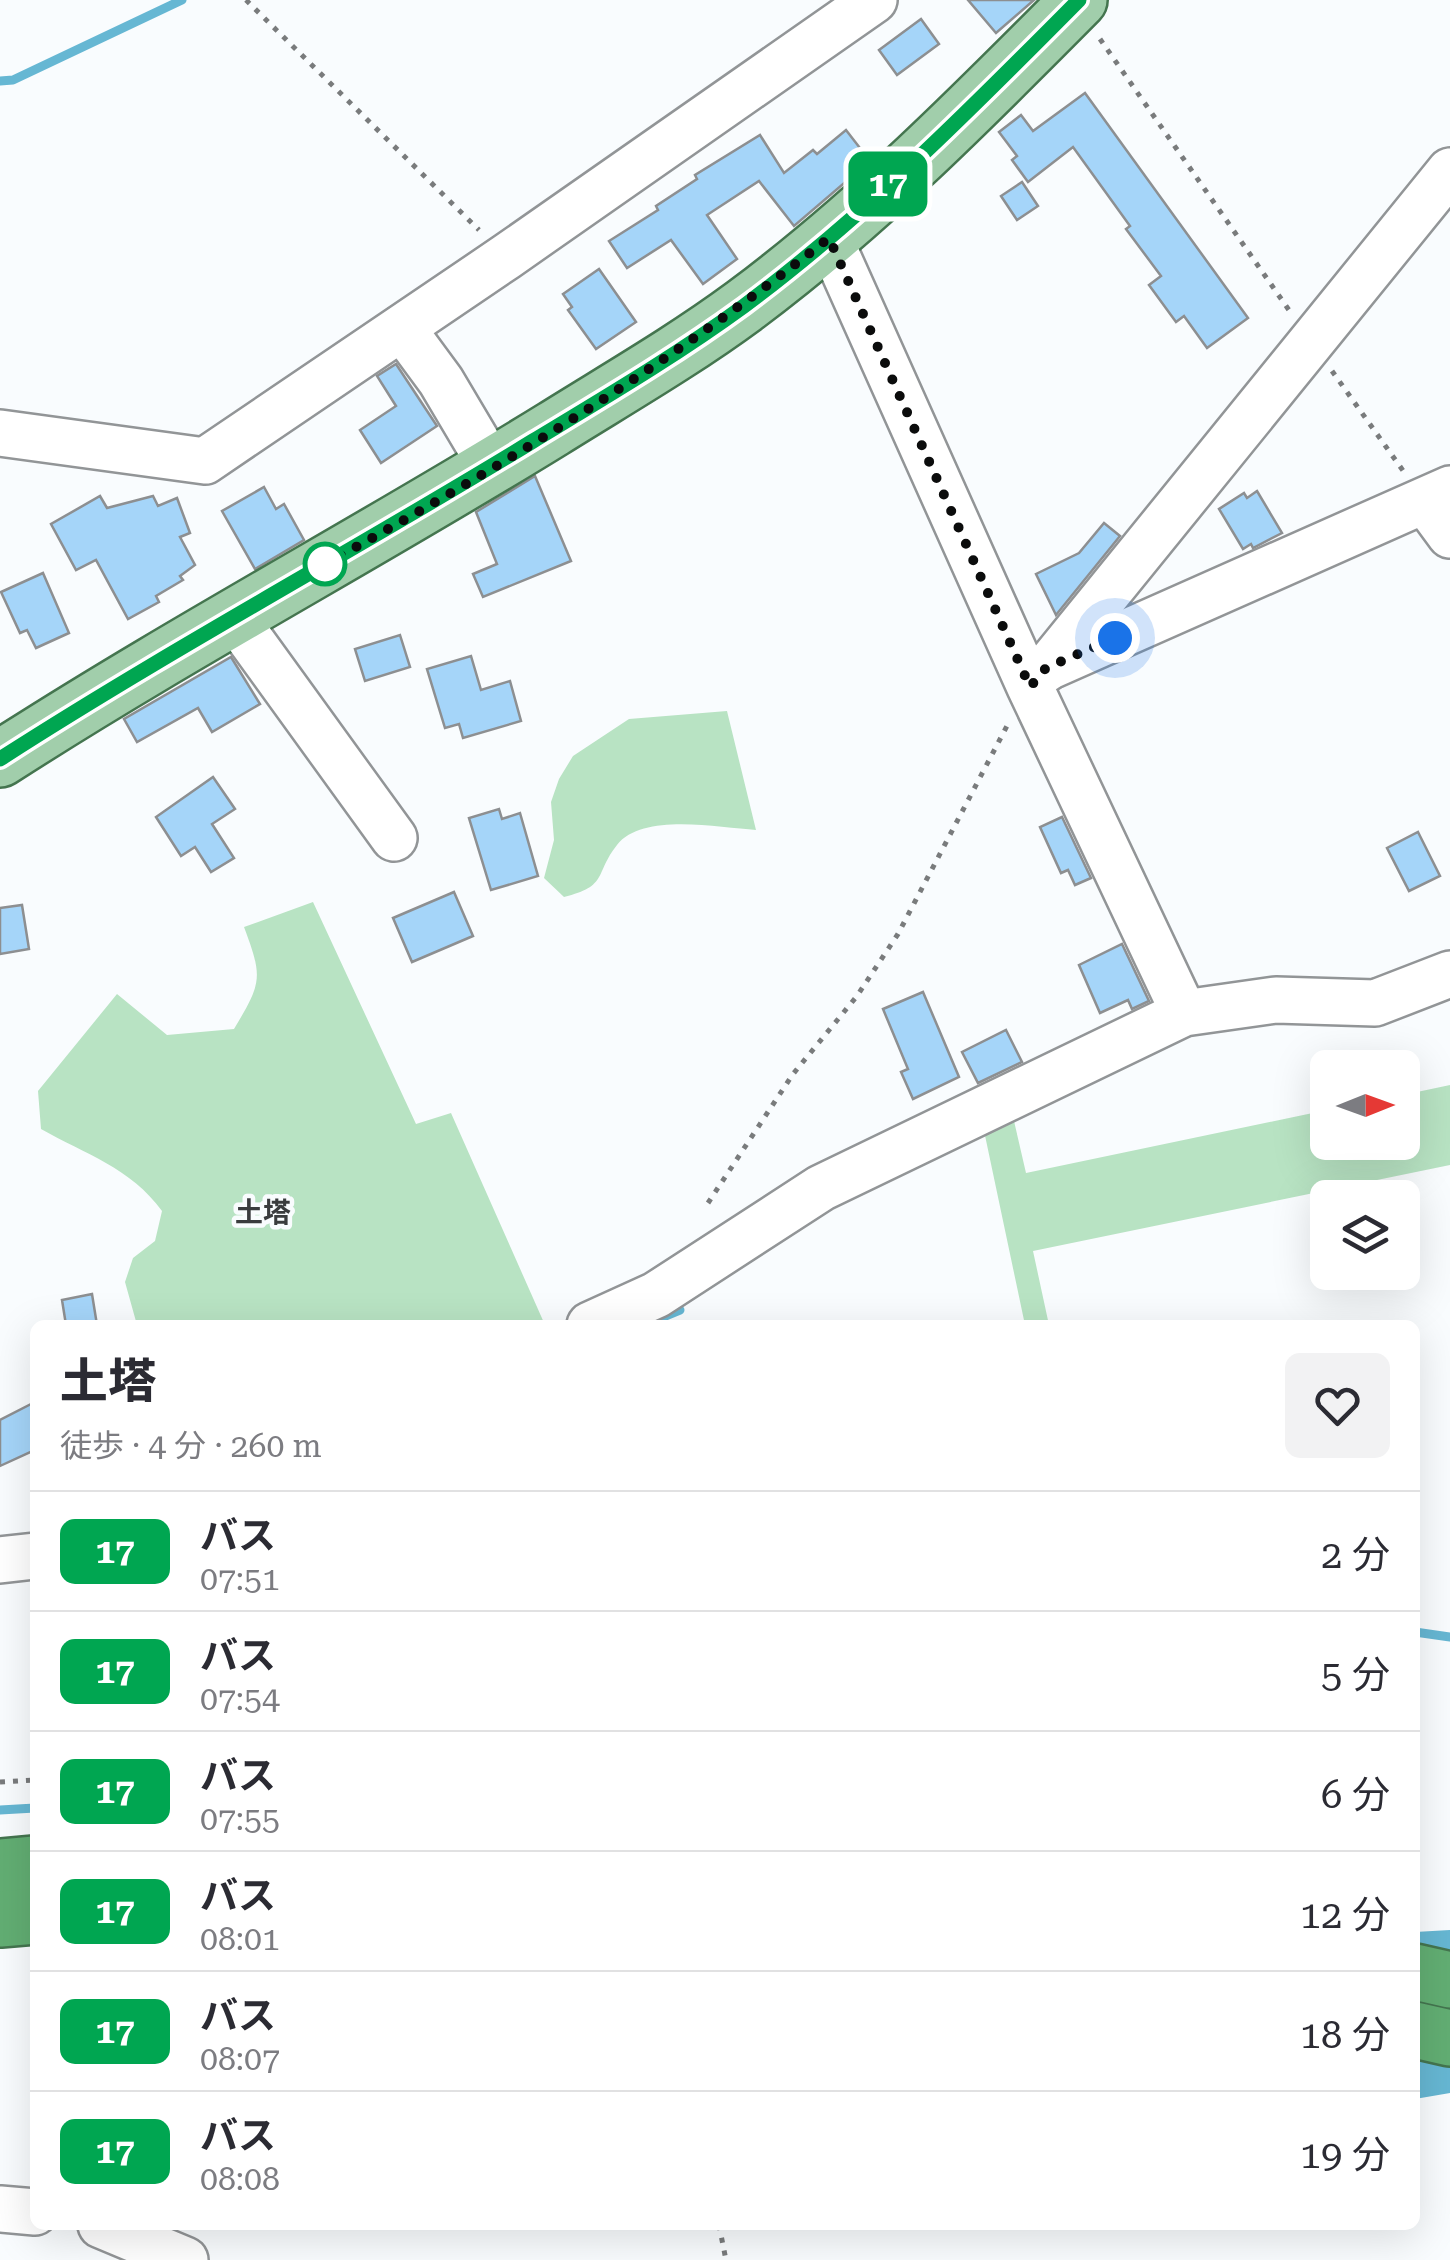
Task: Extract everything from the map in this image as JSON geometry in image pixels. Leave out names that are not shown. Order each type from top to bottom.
[{"type":"highway","points":[[0,1867],[30,1864]]},
{"type":"highway","points":[[0,1919],[30,1916]]},
{"type":"highway","points":[[1420,1973],[1450,1980]]},
{"type":"highway","points":[[1420,2031],[1450,2038]]},
{"type":"main road","points":[[0,759],[79,708],[492,467],[662,362],[744,306],[829,238],[975,105],[1077,2]]},
{"type":"street","points":[[0,433],[205,461],[874,0]]},
{"type":"street","points":[[1038,678],[1450,172]]},
{"type":"street","points":[[829,238],[1038,678],[1184,1013]]},
{"type":"street","points":[[402,328],[441,381],[492,467]]},
{"type":"street","points":[[1038,678],[1442,509]]},
{"type":"street","points":[[234,617],[394,838]]},
{"type":"street","points":[[601,1320],[656,1295],[820,1188],[1184,1013],[1276,1000],[1375,1003],[1450,974]]},
{"type":"street","points":[[0,1560],[30,1557]]},
{"type":"street","points":[[0,2210],[30,2212]]},
{"type":"street","points":[[113,2230],[185,2260]]},
{"type":"path","points":[[246,0],[506,257]]},
{"type":"path","points":[[1077,2],[1310,341],[1442,509]]},
{"type":"path","points":[[708,1202],[793,1074],[857,996],[898,934],[994,748],[1038,678]]},
{"type":"path","points":[[0,1782],[30,1780]]},
{"type":"path","points":[[720,2230],[726,2260]]},
{"type":"green space","points":[[727,711],[756,830],[682,824],[644,828],[617,845],[599,878],[578,893],[564,897],[544,878],[554,840],[551,802],[573,756],[629,719]]},
{"type":"green space","points":[[313,902],[416,1124],[451,1113],[543,1320],[136,1320],[125,1282],[133,1258],[155,1241],[162,1211],[122,1173],[41,1129],[38,1091],[117,994],[167,1035],[234,1029],[257,980],[244,927]]},
{"type":"green space","points":[[1450,1085],[1450,1165],[1377,1180],[1310,1180],[1310,1194],[1033,1251],[1048,1320],[1024,1320],[983,1126],[1011,1108],[1026,1173],[1310,1114],[1310,1160],[1420,1160],[1420,1091]]},
{"type":"water","points":[[1450,1930],[1450,2093],[1420,2098],[1420,1932]]},
{"type":"building","points":[[968,0],[1034,0],[996,33]]},
{"type":"building","points":[[921,19],[939,44],[897,75],[879,50]]},
{"type":"building","points":[[1085,93],[1248,318],[1207,348],[1184,316],[1176,322],[1149,285],[1161,276],[1073,147],[1028,182],[1012,160],[1017,156],[999,132],[1021,115],[1033,131]]},
{"type":"building","points":[[846,130],[870,161],[794,226],[759,181],[707,215],[737,259],[703,284],[671,240],[627,268],[609,241],[658,210],[656,206],[697,179],[695,175],[760,135],[784,173],[813,150],[817,154]]},
{"type":"building","points":[[1022,182],[1038,206],[1017,220],[1001,196]]},
{"type":"building","points":[[599,269],[636,322],[596,349],[568,310],[572,307],[563,294]]},
{"type":"building","points":[[396,364],[437,426],[381,463],[360,430],[396,406],[377,376]]},
{"type":"building","points":[[535,476],[571,561],[483,597],[473,574],[497,564],[476,512]]},
{"type":"building","points":[[264,487],[276,509],[284,504],[304,540],[255,569],[222,511]]},
{"type":"building","points":[[1257,491],[1282,533],[1243,549],[1219,509],[1244,493],[1247,498]]},
{"type":"building","points":[[100,496],[107,508],[153,496],[158,506],[177,498],[190,533],[180,537],[195,565],[180,576],[183,580],[156,596],[159,602],[128,619],[96,560],[76,570],[51,524]]},
{"type":"building","points":[[1104,523],[1120,536],[1056,615],[1036,574],[1079,553]]},
{"type":"building","points":[[43,573],[69,633],[36,648],[27,630],[20,633],[1,592]]},
{"type":"building","points":[[400,635],[410,667],[365,681],[355,649]]},
{"type":"building","points":[[471,656],[481,690],[510,681],[521,721],[463,738],[459,724],[445,728],[427,669]]},
{"type":"building","points":[[231,657],[260,704],[212,732],[198,708],[137,742],[124,719]]},
{"type":"building","points":[[213,777],[235,809],[212,824],[234,858],[211,872],[195,847],[181,856],[156,817]]},
{"type":"building","points":[[499,809],[502,819],[520,813],[538,876],[491,890],[469,818]]},
{"type":"building","points":[[1062,817],[1091,878],[1075,885],[1068,870],[1061,873],[1040,827]]},
{"type":"building","points":[[1418,832],[1440,876],[1409,891],[1387,848]]},
{"type":"building","points":[[454,892],[473,936],[412,962],[393,918]]},
{"type":"building","points":[[22,905],[29,949],[0,954],[0,908]]},
{"type":"building","points":[[1122,944],[1149,1001],[1132,1009],[1128,1000],[1100,1013],[1079,965]]},
{"type":"building","points":[[923,992],[959,1077],[913,1099],[901,1072],[908,1069],[883,1009]]},
{"type":"building","points":[[1006,1030],[1022,1062],[978,1083],[962,1052]]},
{"type":"building","points":[[92,1294],[96,1320],[65,1320],[62,1300]]},
{"type":"building","points":[[30,1405],[30,1452],[0,1466],[0,1420]]},
{"type":"waterway","points":[[0,81],[13,80],[182,0]]},
{"type":"waterway","points":[[656,1320],[680,1310]]},
{"type":"waterway","points":[[1420,1633],[1450,1637]]},
{"type":"waterway","points":[[0,1810],[30,1808]]},
{"type":"bus line","name":"17","points":[[0,759],[79,708],[492,467],[662,362],[744,306],[829,238],[917,158],[1079,0]]},
{"type":"district","name":"土塔","points":[[263,1212]]},
{"type":"route","points":[[325,564],[662,362],[744,306],[829,238],[1030,687],[1046,668],[1115,638]]}]
